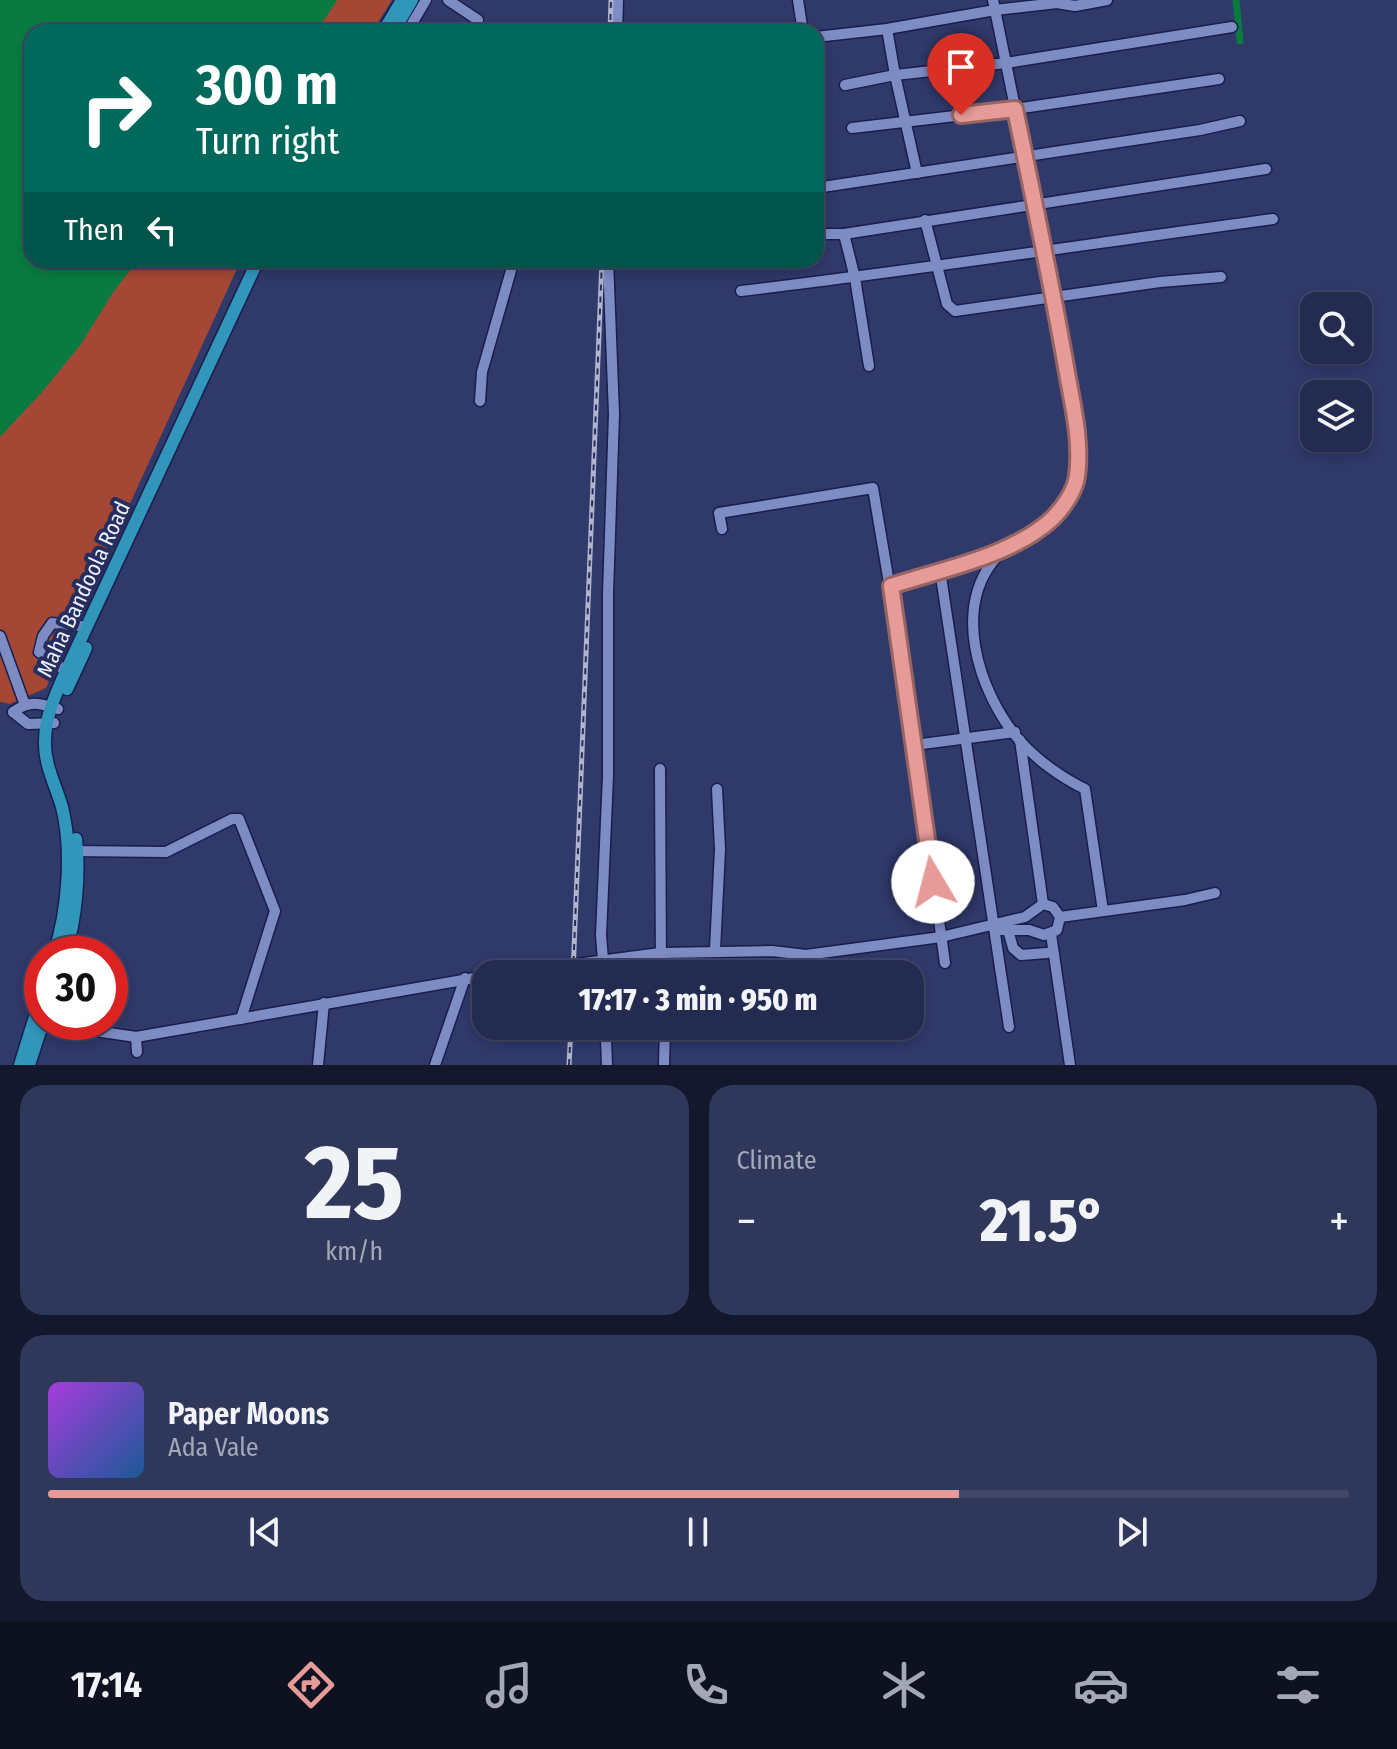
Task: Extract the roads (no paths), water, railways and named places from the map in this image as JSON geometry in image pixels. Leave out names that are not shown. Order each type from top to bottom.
[{"type":"main road","points":[[388,24],[402,0]]},
{"type":"main road","points":[[398,24],[412,0]]},
{"type":"main road","name":"Maha Bandoola Road","points":[[71,936],[73,851],[45,749],[54,708],[66,671],[254,268]]},
{"type":"main road","name":"Maha Bandoola Road","points":[[54,708],[262,268]]},
{"type":"main road","name":"Maha Bandoola Road","points":[[58,936],[73,851]]},
{"type":"main road","points":[[20,1065],[31,1040]]},
{"type":"main road","points":[[29,1065],[35,1040]]},
{"type":"street","points":[[412,24],[426,0]]},
{"type":"street","points":[[448,0],[478,20],[477,24]]},
{"type":"street","points":[[617,24],[618,0]]},
{"type":"street","points":[[798,0],[802,24]]},
{"type":"street","points":[[824,36],[887,29],[994,5],[1057,3],[1075,6],[1107,0]]},
{"type":"street","points":[[994,5],[1054,298],[1079,447],[1077,480],[1055,516],[994,559],[982,581],[973,612],[974,637],[983,676],[993,699],[1017,736],[1069,781],[1085,789],[1103,911]]},
{"type":"street","points":[[845,85],[895,75],[1006,63],[1232,27]]},
{"type":"street","points":[[887,29],[917,173]]},
{"type":"street","points":[[852,128],[1015,109],[1219,79]]},
{"type":"street","points":[[824,187],[1200,130],[1240,121]]},
{"type":"street","points":[[824,234],[844,234],[1266,169]]},
{"type":"street","points":[[741,291],[855,278],[936,264],[1273,219]]},
{"type":"street","points":[[925,220],[947,304],[955,311],[1160,282],[1221,277]]},
{"type":"street","points":[[844,234],[855,278],[869,366]]},
{"type":"street","points":[[480,401],[482,372],[512,268]]},
{"type":"street","points":[[608,268],[614,414],[608,594],[608,776],[601,935],[603,960],[715,950],[806,955],[994,927],[1025,917],[1043,904]]},
{"type":"street","points":[[722,529],[719,513],[873,488],[891,586],[945,963]]},
{"type":"street","points":[[891,586],[1006,549]]},
{"type":"street","points":[[940,570],[1009,1027]]},
{"type":"street","points":[[66,671],[39,652],[43,636],[52,623],[87,627]]},
{"type":"street","points":[[0,636],[25,705]]},
{"type":"street","points":[[13,712],[25,705],[39,703],[54,708]]},
{"type":"street","points":[[0,710],[13,712],[28,724],[50,723]]},
{"type":"street","points":[[914,745],[966,738],[1017,736]]},
{"type":"street","points":[[1017,736],[1043,904]]},
{"type":"street","points":[[660,769],[660,960]]},
{"type":"street","points":[[715,950],[720,849],[717,789]]},
{"type":"street","points":[[73,851],[166,852],[232,819],[239,819],[275,911],[241,1019]]},
{"type":"street","points":[[1060,917],[1215,893]]},
{"type":"street","points":[[994,927],[1047,934],[1057,930],[1060,917],[1053,907],[1043,904]]},
{"type":"street","points":[[1008,930],[1013,948],[1021,955],[1047,953]]},
{"type":"street","points":[[1047,934],[1063,1065]]},
{"type":"street","points":[[1047,934],[1070,1065]]},
{"type":"street","points":[[128,1036],[136,1037],[472,977]]},
{"type":"street","points":[[435,1065],[465,978]]},
{"type":"street","points":[[318,1065],[324,1003]]},
{"type":"street","points":[[136,1037],[137,1052]]},
{"type":"street","points":[[606,1040],[607,1065]]},
{"type":"street","points":[[664,1065],[665,1040]]},
{"type":"waterway","points":[[1236,0],[1240,41]]},
{"type":"railway","points":[[610,24],[611,0]]},
{"type":"railway","points":[[574,960],[602,268]]},
{"type":"railway","points":[[569,1065],[570,1040]]}]
